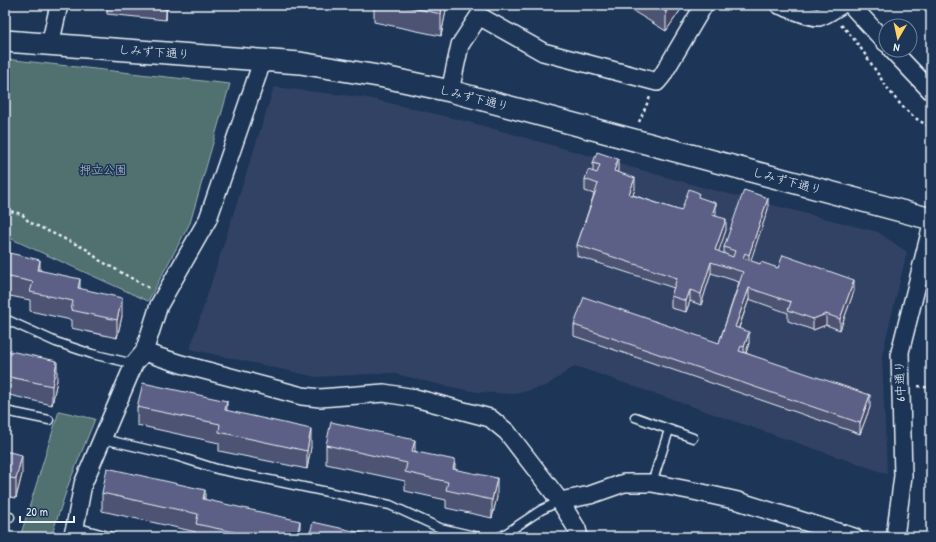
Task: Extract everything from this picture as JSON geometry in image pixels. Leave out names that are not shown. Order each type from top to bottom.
[{"type":"street","points":[[50,45],[59,5]]},
{"type":"street","points":[[450,91],[460,45],[479,16],[543,52],[656,82],[662,76],[704,5]]},
{"type":"street","points":[[779,5],[817,17],[835,9]]},
{"type":"street","points":[[851,5],[878,34]]},
{"type":"street","name":"しみず下通り","points":[[5,41],[263,59],[342,69],[450,91],[931,219]]},
{"type":"street","points":[[900,58],[931,91]]},
{"type":"street","points":[[73,532],[84,484],[139,358],[159,305],[208,219],[263,59]]},
{"type":"street","name":"6中通り","points":[[895,537],[903,476],[900,352],[928,256],[931,229]]},
{"type":"street","points":[[139,358],[181,364],[302,396],[320,398],[384,393],[415,398],[490,418],[507,432],[560,501],[577,529],[579,537]]},
{"type":"street","points":[[560,501],[590,495],[624,483],[652,483],[738,501],[854,537]]},
{"type":"lane","points":[[5,319],[56,342],[92,354],[139,358]]},
{"type":"lane","points":[[5,411],[49,420]]},
{"type":"lane","points":[[635,418],[694,438]]},
{"type":"lane","points":[[652,483],[669,430]]},
{"type":"lane","points":[[103,439],[176,456],[217,469],[390,505],[440,528],[479,537]]},
{"type":"lane","points":[[498,537],[502,536],[541,510],[560,501]]},
{"type":"lane","points":[[73,532],[112,537]]},
{"type":"path","points":[[835,9],[886,86],[900,104],[916,119],[931,127]]},
{"type":"path","points":[[637,127],[656,82]]},
{"type":"path","points":[[5,210],[22,214],[29,222],[88,250],[99,260],[164,297]]},
{"type":"shaded area","points":[[274,87],[368,98],[469,122],[702,187],[878,232],[907,252],[882,355],[887,474],[575,366],[546,386],[515,394],[476,392],[392,373],[316,377],[190,349]]},
{"type":"green space","name":"押立公園","points":[[5,59],[230,84],[190,223],[148,301],[5,236]]},
{"type":"green space","points":[[59,411],[95,419],[69,483],[51,537],[20,537]]},
{"type":"building","points":[[127,5],[166,5],[166,9]]},
{"type":"building","points":[[399,5],[442,5],[441,14]]},
{"type":"building","points":[[654,5],[671,5],[666,12]]},
{"type":"building","points":[[597,152],[618,159],[614,171],[635,178],[629,194],[681,211],[689,189],[699,193],[698,197],[716,203],[712,215],[726,219],[715,250],[733,257],[735,251],[724,247],[744,190],[768,198],[749,255],[745,253],[743,258],[778,268],[783,255],[854,280],[840,319],[826,314],[813,319],[788,310],[791,302],[749,288],[735,327],[749,332],[744,347],[741,346],[739,351],[870,395],[860,423],[574,325],[584,297],[719,343],[743,272],[711,262],[701,294],[690,290],[686,301],[671,296],[677,278],[577,245],[598,184],[585,179],[588,170],[597,173],[600,165],[593,163]]},
{"type":"building","points":[[5,252],[40,260],[38,270],[80,279],[78,288],[122,298],[117,320],[71,310],[73,301],[30,292],[33,282],[5,276]]},
{"type":"building","points":[[5,350],[57,361],[52,386],[5,376]]},
{"type":"building","points":[[143,383],[227,401],[225,410],[311,429],[307,451],[219,432],[220,424],[137,407]]},
{"type":"building","points":[[331,422],[415,440],[412,451],[455,460],[453,469],[497,478],[492,500],[446,490],[448,482],[405,472],[407,463],[326,445]]},
{"type":"building","points":[[5,451],[22,455],[16,479],[5,477]]},
{"type":"building","points":[[107,468],[205,490],[203,499],[300,521],[297,537],[258,537],[196,524],[198,514],[102,493]]},
{"type":"building","points":[[313,522],[380,537],[309,537]]}]
